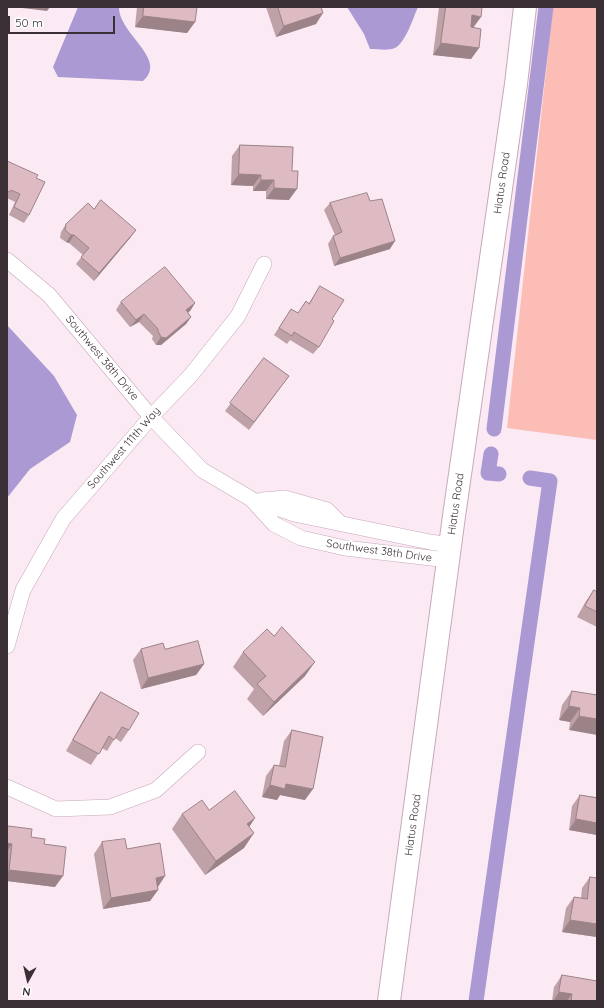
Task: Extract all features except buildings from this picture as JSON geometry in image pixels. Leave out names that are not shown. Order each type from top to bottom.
[{"type":"street","name":"Hiatus Road","points":[[389,1001],[449,552],[516,84],[525,7]]},
{"type":"street","name":"Southwest 38th Drive","points":[[7,260],[49,295],[151,417],[202,470],[253,500],[294,514],[430,542],[449,552]]},
{"type":"street","name":"Southwest 111th Way","points":[[7,646],[23,590],[63,519],[151,417],[191,376],[238,316],[264,264]]},
{"type":"street","name":"Southwest 38th Drive","points":[[253,500],[274,524],[301,538],[344,548],[449,552]]},
{"type":"street","points":[[7,787],[56,809],[110,807],[156,790],[198,752]]},
{"type":"shaded area","points":[[78,7],[119,7],[120,16],[148,58],[150,66],[149,73],[143,81],[58,77],[53,67]]},
{"type":"shaded area","points":[[347,7],[418,7],[403,41],[395,48],[386,50],[370,49],[364,34]]},
{"type":"shaded area","points":[[553,7],[597,7],[597,440],[507,428]]},
{"type":"shaded area","points":[[7,325],[54,376],[77,415],[70,442],[30,469],[7,498]]},
{"type":"waterway","points":[[494,429],[546,7]]},
{"type":"waterway","points":[[491,454],[488,473],[499,474]]},
{"type":"waterway","points":[[476,1001],[550,481],[530,478]]}]
